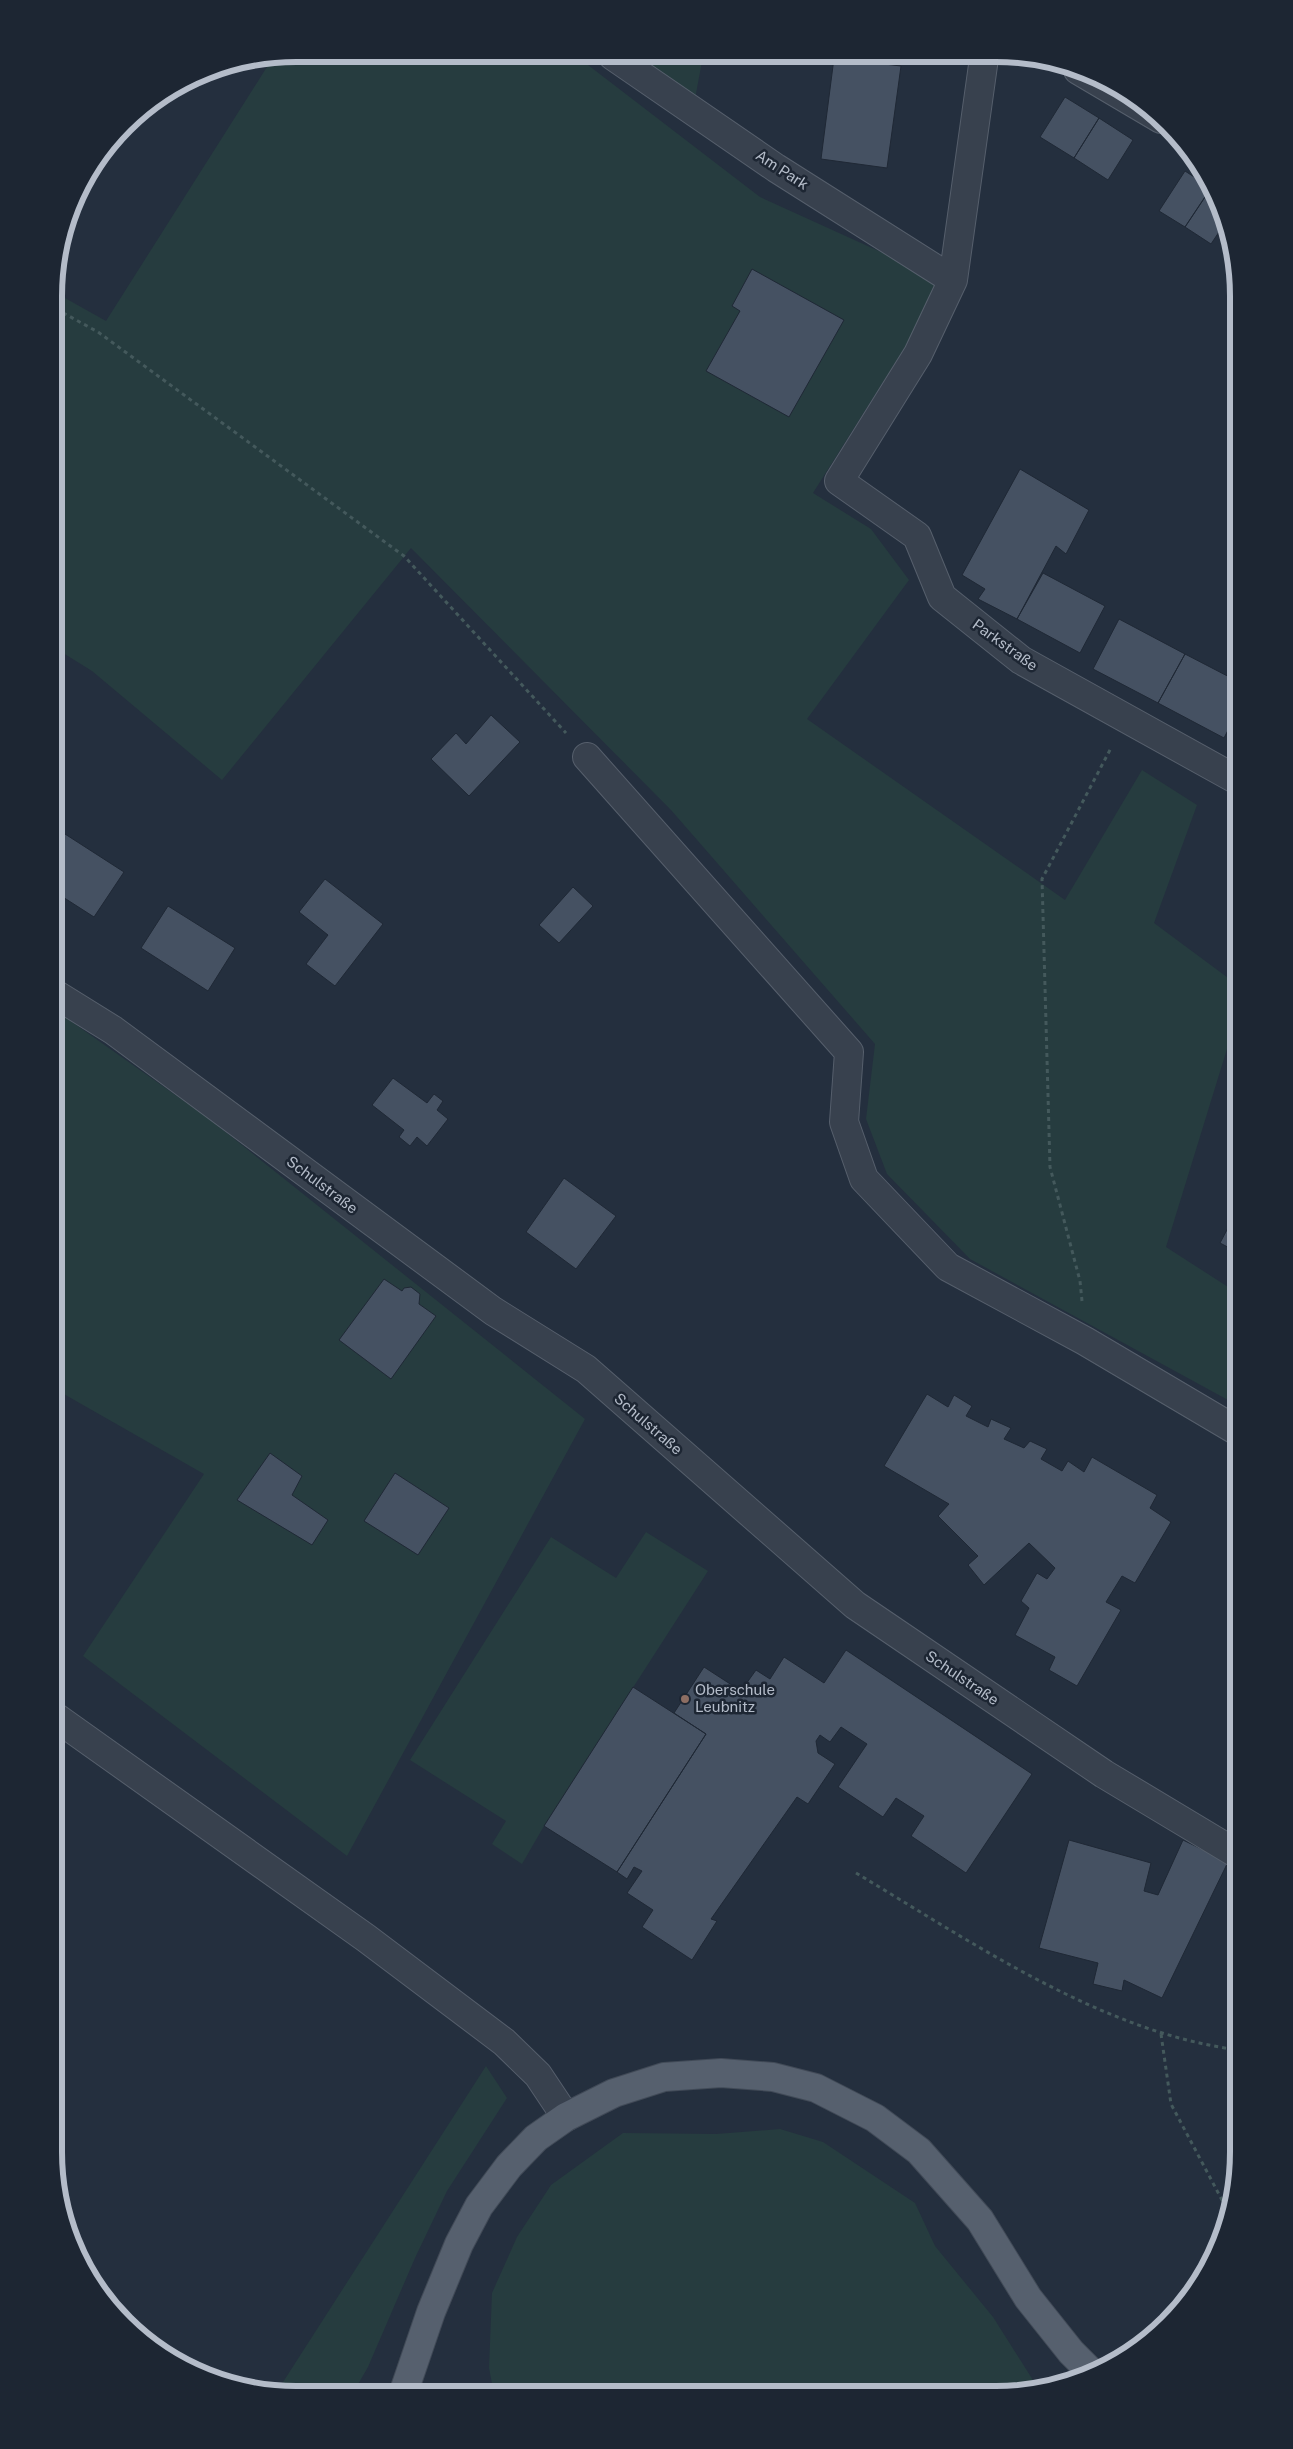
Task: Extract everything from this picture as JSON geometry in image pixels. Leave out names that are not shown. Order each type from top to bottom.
[{"type":"main road","points":[[410,2386],[459,2244],[479,2206],[509,2166],[530,2145],[566,2117],[614,2093],[664,2077],[720,2073],[773,2076],[816,2088],[875,2118],[918,2151],[980,2220],[1028,2298],[1071,2352],[1087,2369]]},
{"type":"street","name":"Am Park","points":[[622,62],[776,168],[953,280]]},
{"type":"street","points":[[953,280],[983,62]]},
{"type":"street","name":"Parkstraße","points":[[953,280],[918,354],[839,481],[917,536],[942,597],[1021,660],[1230,775]]},
{"type":"street","points":[[587,757],[849,1052],[844,1122],[864,1179],[948,1267],[1085,1341],[1230,1427]]},
{"type":"street","name":"Schulstraße","points":[[62,998],[113,1030],[493,1311],[586,1369],[855,1605],[1104,1774],[1230,1850]]},
{"type":"street","points":[[62,1722],[366,1938],[504,2042],[538,2075],[566,2117]]},
{"type":"path","points":[[62,312],[98,332],[404,556],[587,757]]},
{"type":"path","points":[[1085,1341],[1080,1281],[1050,1167],[1042,879],[1127,718]]},
{"type":"path","points":[[856,1873],[1046,1986],[1161,2034],[1230,2048]]},
{"type":"path","points":[[1161,2034],[1171,2104],[1225,2203]]},
{"type":"green space","points":[[296,62],[584,62],[760,197],[938,278],[909,341],[813,493],[871,529],[909,580],[807,719],[1065,900],[1142,770],[1197,805],[1154,923],[1230,979],[1230,1039],[1166,1247],[1230,1288],[1230,1401],[970,1259],[887,1174],[866,1119],[875,1044],[671,810],[411,548],[222,780],[92,671],[62,652],[62,296],[106,321],[269,64]]},
{"type":"green space","points":[[641,62],[702,62],[695,99]]},
{"type":"green space","points":[[62,1015],[208,1118],[585,1419],[347,1856],[83,1656],[204,1474],[62,1393]]},
{"type":"green space","points":[[646,1532],[708,1571],[544,1826],[522,1864],[492,1844],[506,1821],[410,1760],[551,1537],[616,1578]]},
{"type":"green space","points":[[486,2066],[507,2098],[447,2191],[415,2258],[368,2367],[357,2386],[281,2386]]},
{"type":"green space","points":[[780,2129],[823,2142],[915,2203],[935,2246],[993,2317],[1035,2383],[1012,2386],[492,2386],[489,2368],[492,2293],[517,2237],[551,2185],[623,2133],[716,2134]]},
{"type":"building","points":[[833,62],[868,62],[901,66],[887,168],[821,159]]},
{"type":"building","points":[[1065,97],[1099,118],[1074,158],[1040,137]]},
{"type":"building","points":[[1099,118],[1133,140],[1108,180],[1074,158]]},
{"type":"building","points":[[1185,171],[1200,181],[1207,194],[1185,227],[1159,211]]},
{"type":"building","points":[[1207,194],[1221,229],[1211,244],[1185,227]]},
{"type":"building","points":[[752,269],[844,320],[789,417],[706,371],[740,311],[732,306]]},
{"type":"building","points":[[1020,469],[1089,510],[1066,554],[1056,546],[1017,619],[978,599],[985,589],[962,575]]},
{"type":"building","points":[[1043,573],[1105,606],[1080,653],[1017,619]]},
{"type":"building","points":[[1119,619],[1185,654],[1158,703],[1093,669]]},
{"type":"building","points":[[1185,654],[1230,677],[1230,726],[1224,738],[1158,703]]},
{"type":"building","points":[[491,715],[520,742],[469,796],[431,759],[456,733],[466,744]]},
{"type":"building","points":[[65,834],[124,872],[94,917],[62,896],[62,838]]},
{"type":"building","points":[[325,879],[383,924],[335,986],[306,964],[328,935],[299,912]]},
{"type":"building","points":[[573,887],[593,906],[559,943],[539,925]]},
{"type":"building","points":[[168,906],[235,948],[208,991],[141,948]]},
{"type":"building","points":[[393,1078],[427,1103],[434,1094],[443,1101],[437,1110],[448,1119],[427,1146],[417,1137],[410,1146],[399,1137],[404,1130],[372,1105]]},
{"type":"building","points":[[564,1178],[616,1216],[576,1269],[526,1232]]},
{"type":"building","points":[[1230,1224],[1230,1248],[1220,1243]]},
{"type":"building","points":[[384,1279],[402,1291],[404,1288],[411,1287],[420,1294],[419,1304],[436,1316],[391,1379],[339,1340]]},
{"type":"building","points":[[927,1394],[948,1407],[954,1395],[972,1406],[966,1416],[988,1427],[991,1419],[1011,1428],[1004,1439],[1024,1448],[1030,1441],[1047,1449],[1041,1459],[1062,1471],[1068,1461],[1084,1472],[1092,1457],[1157,1495],[1150,1508],[1171,1522],[1135,1583],[1122,1576],[1106,1602],[1121,1610],[1077,1686],[1049,1670],[1055,1657],[1015,1635],[1029,1608],[1021,1601],[1037,1573],[1047,1579],[1055,1568],[1029,1543],[984,1585],[968,1565],[978,1556],[938,1516],[949,1504],[884,1466]]},
{"type":"building","points":[[270,1453],[302,1476],[292,1495],[328,1520],[312,1545],[237,1500]]},
{"type":"building","points":[[395,1473],[449,1508],[418,1555],[364,1521]]},
{"type":"building","points":[[846,1650],[1032,1774],[966,1873],[911,1836],[924,1816],[896,1798],[883,1817],[838,1787],[867,1744],[841,1727],[830,1742],[820,1735],[816,1741],[818,1753],[835,1764],[808,1804],[797,1797],[711,1919],[717,1921],[692,1960],[642,1927],[653,1910],[627,1893],[642,1871],[634,1867],[627,1879],[617,1872],[706,1734],[674,1713],[704,1667],[741,1691],[756,1670],[770,1679],[784,1657],[824,1683]]},
{"type":"building","points":[[633,1687],[706,1734],[617,1872],[544,1826]]},
{"type":"building","points":[[1069,1840],[1151,1863],[1144,1891],[1158,1895],[1183,1840],[1228,1862],[1162,1998],[1124,1980],[1122,1991],[1093,1984],[1098,1963],[1039,1948]]},
{"type":"place","name":"Oberschule Leubnitz","points":[[685,1699]]}]
